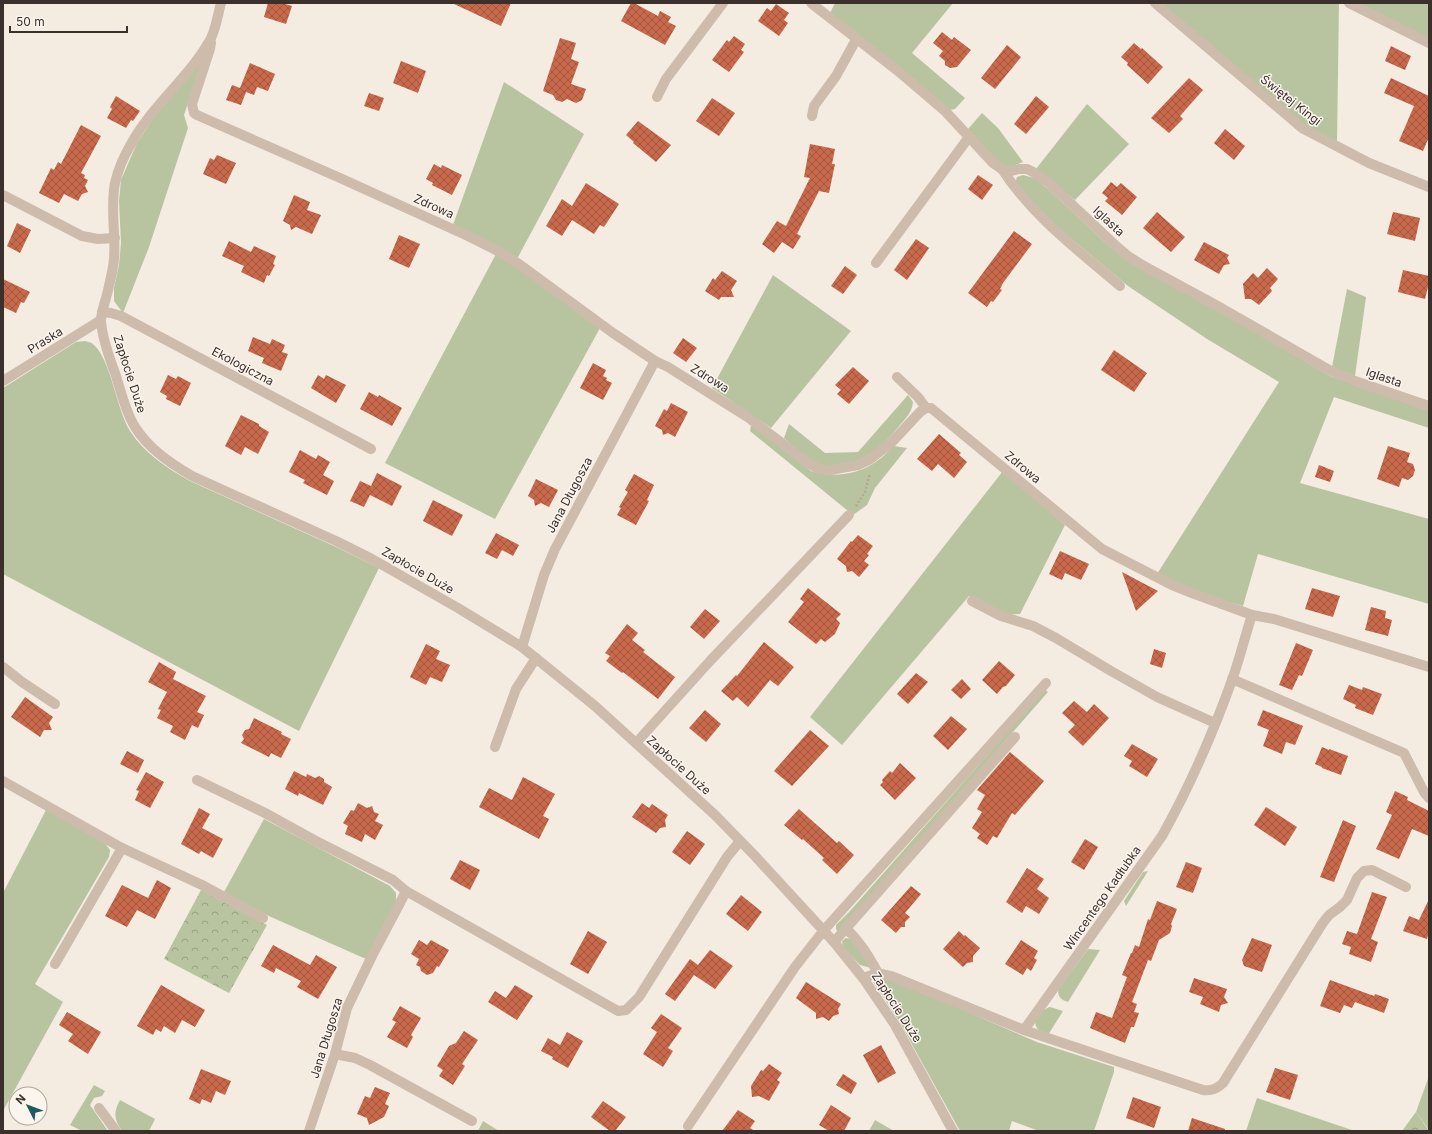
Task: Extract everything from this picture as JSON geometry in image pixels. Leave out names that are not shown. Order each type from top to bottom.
[{"type":"street","name":"Zapłocie Duże","points":[[221,3],[212,37],[189,70],[149,116],[132,143],[120,167],[115,184],[113,204],[115,238],[112,276],[102,316],[104,339],[109,357],[134,426],[144,439],[162,456],[192,476],[336,541],[372,559],[458,608],[522,647],[595,706],[715,815],[824,930],[864,978],[895,1025],[953,1131]]},
{"type":"street","points":[[657,97],[666,79],[723,3]]},
{"type":"street","points":[[811,3],[898,71],[946,112],[993,163],[1002,169],[1012,185],[1049,225],[1120,286]]},
{"type":"street","name":"Świętej Kingi","points":[[1155,3],[1302,128],[1370,163],[1429,187]]},
{"type":"street","points":[[1349,3],[1429,43]]},
{"type":"street","name":"Zdrowa","points":[[212,37],[210,49],[192,104],[194,113],[494,249],[519,264],[613,333],[655,361],[668,367],[749,418],[808,463],[819,469],[843,469],[869,460],[892,442],[920,412],[926,408],[931,408],[1102,549],[1172,585],[1252,615],[1274,619],[1429,667]]},
{"type":"street","points":[[812,116],[814,106],[836,76],[857,38]]},
{"type":"street","points":[[876,263],[969,137]]},
{"type":"street","name":"Iglasta","points":[[1002,169],[1011,171],[1027,169],[1032,172],[1050,184],[1128,256],[1331,371],[1355,381],[1429,406]]},
{"type":"street","points":[[3,195],[82,236],[98,239],[115,238]]},
{"type":"street","name":"Ekologiczna","points":[[102,316],[111,313],[121,316],[371,449]]},
{"type":"street","name":"Praska","points":[[3,381],[102,316]]},
{"type":"street","name":"Jana Długosza","points":[[522,647],[544,575],[555,549],[655,361]]},
{"type":"street","points":[[897,377],[918,397],[926,408]]},
{"type":"street","points":[[636,743],[710,661],[849,514]]},
{"type":"street","points":[[972,601],[1001,616],[1033,626],[1158,697],[1215,723]]},
{"type":"street","name":"Wincentego Kadłubka","points":[[1024,1030],[1162,836],[1180,802],[1215,723],[1232,679],[1252,615]]},
{"type":"street","points":[[495,747],[516,689],[536,658]]},
{"type":"street","points":[[3,667],[22,682],[55,704]]},
{"type":"street","points":[[1232,679],[1404,753],[1424,792],[1429,798]]},
{"type":"street","points":[[688,1126],[795,967],[824,930],[1046,683]]},
{"type":"street","points":[[834,942],[1015,736]]},
{"type":"street","points":[[197,780],[265,813],[393,880],[406,891],[618,1011],[626,1010],[639,997],[727,857],[740,841]]},
{"type":"street","points":[[3,781],[122,848],[202,885],[263,918]]},
{"type":"street","points":[[55,964],[122,848]]},
{"type":"street","points":[[864,978],[878,973],[891,976],[1024,1030],[1202,1090],[1210,1091],[1223,1083],[1322,924],[1329,915],[1347,900],[1357,878],[1364,871],[1372,870],[1406,886]]},
{"type":"street","name":"Jana Długosza","points":[[309,1131],[335,1054],[347,1008],[406,891]]},
{"type":"street","points":[[846,928],[858,940],[878,973]]},
{"type":"street","points":[[335,1054],[355,1058],[370,1065],[472,1121]]},
{"type":"street","points":[[99,1108],[116,1131]]},
{"type":"path","points":[[849,514],[862,498],[868,486],[871,470],[869,460]]},
{"type":"green space","points":[[835,3],[953,3],[912,53],[965,98],[955,109],[949,110],[830,13]]},
{"type":"green space","points":[[1161,3],[1339,3],[1337,141],[1304,125]]},
{"type":"green space","points":[[1358,3],[1429,3],[1429,39]]},
{"type":"green space","points":[[203,58],[184,115],[188,128],[149,247],[123,313],[114,301],[114,288],[119,265],[121,243],[119,201],[121,180],[137,143],[153,119]]},
{"type":"green space","points":[[504,82],[584,134],[517,259],[453,225]]},
{"type":"green space","points":[[1087,104],[1129,144],[1075,200],[1036,169]]},
{"type":"green space","points":[[982,113],[998,128],[1023,162],[1011,167],[1005,166],[993,158],[968,129]]},
{"type":"green space","points":[[1023,175],[1034,178],[1048,189],[1111,248],[1330,376],[1429,411],[1429,428],[1334,397],[1300,483],[1429,519],[1429,604],[1258,554],[1243,606],[1200,593],[1157,574],[1279,382],[1207,339],[1128,286],[1049,220],[1015,183],[1017,177]]},
{"type":"green space","points":[[496,254],[517,267],[600,328],[495,519],[385,463]]},
{"type":"green space","points":[[773,275],[851,331],[771,428],[712,388]]},
{"type":"green space","points":[[1347,289],[1366,297],[1355,376],[1332,367]]},
{"type":"green space","points":[[85,341],[93,344],[99,351],[104,361],[125,421],[130,431],[142,447],[157,460],[190,481],[379,568],[299,731],[3,574],[3,388],[76,342]]},
{"type":"green space","points":[[908,395],[913,402],[912,409],[893,434],[867,456],[847,464],[824,465],[814,462],[784,438],[789,424],[825,453],[858,452]]},
{"type":"green space","points":[[751,425],[811,471],[819,473],[836,475],[853,472],[870,466],[894,446],[907,448],[875,488],[867,505],[853,515],[750,431]]},
{"type":"green space","points":[[1003,471],[1065,525],[1020,614],[1003,615],[984,606],[969,596],[842,745],[810,717]]},
{"type":"green space","points":[[1045,690],[1048,692],[840,930],[837,931],[836,925]]},
{"type":"green space","points":[[46,810],[104,842],[110,850],[109,857],[35,984],[63,1002],[17,1086],[8,1086],[8,1102],[3,1111],[3,893]]},
{"type":"green space","points":[[264,819],[390,886],[396,893],[396,902],[366,959],[271,917],[224,892]]},
{"type":"green space","points":[[1148,871],[1126,906],[1124,901],[1143,872]]},
{"type":"green space","points":[[201,890],[267,925],[229,993],[164,959]]},
{"type":"green space","points":[[846,938],[851,939],[858,945],[871,968],[860,965],[843,947],[842,941]]},
{"type":"green space","points":[[1088,949],[1100,950],[1068,1002],[1060,997],[1058,990]]},
{"type":"green space","points":[[881,979],[891,979],[1037,1042],[1114,1067],[1114,1072],[1094,1131],[1039,1131],[1012,1121],[1009,1131],[960,1131],[899,1021],[873,982]]},
{"type":"green space","points":[[1050,1007],[1063,1011],[1048,1035],[1037,1028],[1036,1021],[1041,1012]]},
{"type":"green space","points":[[1429,1076],[1429,1130],[1416,1112]]},
{"type":"green space","points":[[94,1085],[105,1091],[102,1096],[94,1098],[90,1105],[108,1131],[82,1131],[70,1125]]},
{"type":"green space","points":[[1257,1098],[1355,1131],[1246,1131]]},
{"type":"green space","points":[[120,1100],[155,1119],[149,1131],[122,1131],[115,1116]]},
{"type":"green space","points":[[1416,1112],[1429,1131],[1402,1131]]},
{"type":"green space","points":[[875,1120],[894,1131],[869,1131]]},
{"type":"green space","points":[[483,1121],[499,1131],[478,1131]]},
{"type":"building","points":[[268,3],[282,3],[292,6],[286,24],[264,17]]},
{"type":"building","points":[[452,3],[511,3],[501,26]]},
{"type":"building","points":[[631,3],[634,3],[658,16],[660,11],[671,17],[668,22],[676,26],[665,45],[621,21]]},
{"type":"building","points":[[776,4],[789,13],[784,20],[788,23],[779,36],[758,21],[767,8],[771,11]]},
{"type":"building","points":[[942,32],[952,40],[954,37],[971,50],[957,67],[950,68],[945,65],[945,61],[939,56],[943,51],[933,43]]},
{"type":"building","points":[[734,36],[745,44],[741,50],[744,52],[729,72],[712,60],[727,40],[729,42]]},
{"type":"building","points":[[560,38],[576,43],[571,59],[579,62],[571,84],[586,89],[582,100],[576,103],[567,99],[562,102],[556,100],[553,95],[543,91]]},
{"type":"building","points":[[1134,43],[1141,49],[1142,48],[1163,67],[1148,84],[1127,65],[1128,63],[1121,57]]},
{"type":"building","points":[[1007,45],[1021,57],[995,89],[981,78]]},
{"type":"building","points":[[1391,46],[1411,56],[1405,70],[1385,61]]},
{"type":"building","points":[[401,61],[426,71],[418,93],[393,83]]},
{"type":"building","points":[[250,63],[275,74],[268,91],[257,87],[254,95],[246,92],[241,105],[226,100],[232,85],[240,88]]},
{"type":"building","points":[[1189,78],[1203,90],[1180,116],[1183,119],[1169,133],[1151,118]]},
{"type":"building","points":[[1391,78],[1429,96],[1429,137],[1423,151],[1399,141],[1414,106],[1384,93]]},
{"type":"building","points":[[369,93],[384,98],[379,111],[364,106]]},
{"type":"building","points":[[116,96],[140,111],[133,121],[131,120],[126,128],[107,118],[112,109],[110,107]]},
{"type":"building","points":[[1036,96],[1049,107],[1026,134],[1014,124]]},
{"type":"building","points":[[712,98],[735,113],[719,136],[696,121]]},
{"type":"building","points":[[638,121],[671,145],[656,162],[633,143],[634,142],[626,135]]},
{"type":"building","points":[[81,125],[101,136],[81,173],[85,175],[84,178],[88,180],[85,186],[88,192],[82,194],[78,201],[64,194],[59,203],[39,193],[51,168],[54,170],[58,162],[61,164]]},
{"type":"building","points":[[1225,129],[1245,146],[1234,160],[1214,143]]},
{"type":"building","points":[[810,144],[835,149],[832,164],[835,164],[829,193],[819,191],[797,234],[801,236],[793,249],[782,242],[774,253],[762,244],[777,221],[786,226],[810,178],[804,177]]},
{"type":"building","points":[[217,155],[236,163],[226,184],[203,174],[210,158],[214,160]]},
{"type":"building","points":[[434,164],[441,168],[442,165],[462,175],[452,195],[432,185],[433,183],[426,179]]},
{"type":"building","points":[[978,175],[993,185],[982,200],[968,189]]},
{"type":"building","points":[[1111,182],[1117,187],[1121,183],[1137,197],[1122,215],[1105,201],[1108,198],[1102,193]]},
{"type":"building","points":[[586,183],[619,204],[604,227],[600,225],[594,234],[572,220],[562,236],[546,226],[562,199],[572,206]]},
{"type":"building","points":[[294,195],[310,202],[307,210],[321,215],[312,234],[296,227],[291,230],[290,225],[283,221]]},
{"type":"building","points":[[1157,212],[1185,237],[1171,252],[1143,228]]},
{"type":"building","points":[[1393,212],[1420,218],[1415,241],[1387,234]]},
{"type":"building","points":[[17,223],[31,230],[20,253],[7,246]]},
{"type":"building","points":[[1014,231],[1032,244],[1003,283],[1000,289],[1002,290],[987,307],[968,293]]},
{"type":"building","points":[[399,235],[420,244],[409,268],[389,259]]},
{"type":"building","points":[[916,239],[929,248],[907,280],[894,270]]},
{"type":"building","points":[[229,241],[251,252],[254,246],[276,256],[273,264],[275,265],[269,276],[267,275],[264,283],[241,272],[244,266],[222,256]]},
{"type":"building","points":[[1204,242],[1229,255],[1227,258],[1230,264],[1224,265],[1219,274],[1194,260]]},
{"type":"building","points":[[845,266],[857,275],[843,294],[831,286]]},
{"type":"building","points":[[1267,268],[1278,279],[1270,288],[1272,291],[1259,305],[1251,299],[1245,299],[1243,284],[1253,273],[1258,278]]},
{"type":"building","points":[[1403,270],[1429,276],[1425,299],[1398,292]]},
{"type":"building","points":[[722,271],[737,281],[731,290],[734,297],[721,297],[719,300],[705,291],[713,278],[715,280]]},
{"type":"building","points":[[3,279],[30,292],[24,303],[21,302],[16,313],[3,307]]},
{"type":"building","points":[[253,337],[270,344],[272,339],[285,345],[282,352],[288,354],[281,371],[262,363],[264,358],[248,351]]},
{"type":"building","points":[[683,338],[697,348],[686,362],[673,353]]},
{"type":"building","points":[[1114,350],[1147,373],[1134,392],[1101,370]]},
{"type":"building","points":[[593,363],[606,370],[603,376],[607,378],[606,380],[612,383],[603,400],[580,388]]},
{"type":"building","points":[[853,367],[869,381],[849,404],[837,394],[841,390],[835,385]]},
{"type":"building","points":[[168,375],[176,379],[178,376],[191,383],[180,406],[166,399],[167,396],[160,392]]},
{"type":"building","points":[[318,375],[324,379],[326,375],[346,385],[336,403],[311,388]]},
{"type":"building","points":[[369,392],[378,397],[379,395],[402,408],[392,426],[360,409]]},
{"type":"building","points":[[671,403],[688,412],[675,437],[668,433],[663,435],[662,430],[655,426],[664,409],[667,411]]},
{"type":"building","points":[[241,415],[259,424],[259,426],[269,432],[258,454],[245,447],[241,455],[225,446]]},
{"type":"building","points":[[939,434],[961,453],[959,455],[967,462],[954,478],[938,464],[932,471],[917,459]]},
{"type":"building","points":[[1388,446],[1410,453],[1407,462],[1413,464],[1415,470],[1413,476],[1408,480],[1402,478],[1399,487],[1377,479]]},
{"type":"building","points":[[300,450],[316,459],[318,455],[330,462],[323,475],[334,481],[327,495],[303,483],[305,480],[289,472]]},
{"type":"building","points":[[1319,465],[1334,471],[1330,482],[1315,477]]},
{"type":"building","points":[[377,473],[402,486],[392,506],[370,495],[364,507],[350,501],[360,481],[371,486]]},
{"type":"building","points":[[634,474],[654,485],[647,500],[649,501],[636,525],[617,515],[621,508],[619,507],[628,492],[625,490]]},
{"type":"building","points":[[536,479],[558,490],[549,507],[541,503],[535,506],[534,500],[528,496]]},
{"type":"building","points":[[433,500],[463,515],[452,536],[423,521]]},
{"type":"building","points":[[496,533],[519,545],[513,556],[502,550],[497,559],[485,553]]},
{"type":"building","points":[[858,535],[873,546],[867,554],[869,555],[864,561],[869,565],[859,577],[852,571],[847,572],[846,566],[837,559],[851,541],[852,542]]},
{"type":"building","points":[[1060,551],[1089,564],[1081,580],[1065,573],[1062,580],[1049,574]]},
{"type":"building","points":[[1122,572],[1158,591],[1136,611]]},
{"type":"building","points":[[808,588],[841,614],[836,619],[840,623],[835,634],[825,642],[821,639],[816,644],[788,622],[804,602],[800,599]]},
{"type":"building","points":[[1312,588],[1340,596],[1333,617],[1305,609]]},
{"type":"building","points":[[1371,607],[1386,611],[1385,618],[1392,620],[1388,636],[1365,630]]},
{"type":"building","points":[[705,609],[720,621],[704,639],[690,627]]},
{"type":"building","points":[[627,624],[638,633],[632,640],[645,650],[643,652],[675,677],[658,699],[606,661],[610,656],[605,653]]},
{"type":"building","points":[[764,642],[794,667],[778,686],[770,680],[748,707],[737,697],[733,701],[721,691],[736,675],[737,676]]},
{"type":"building","points":[[1296,643],[1313,650],[1302,676],[1299,675],[1292,690],[1279,685]]},
{"type":"building","points":[[426,644],[440,651],[436,659],[450,665],[442,682],[430,677],[426,685],[410,677]]},
{"type":"building","points":[[1154,649],[1166,653],[1162,668],[1150,664]]},
{"type":"building","points":[[999,661],[1015,675],[997,694],[982,680]]},
{"type":"building","points":[[159,662],[176,672],[173,679],[206,696],[197,712],[204,715],[198,728],[192,725],[185,740],[170,732],[173,726],[157,718],[161,710],[158,709],[167,692],[148,682]]},
{"type":"building","points":[[916,673],[928,682],[908,704],[897,694]]},
{"type":"building","points":[[962,679],[971,689],[961,699],[951,690]]},
{"type":"building","points":[[1349,685],[1362,690],[1363,687],[1382,694],[1373,715],[1355,708],[1356,705],[1343,699]]},
{"type":"building","points":[[25,697],[53,717],[49,723],[52,730],[44,730],[40,737],[11,717]]},
{"type":"building","points":[[1074,701],[1087,712],[1094,704],[1109,718],[1083,746],[1068,732],[1075,725],[1062,713]]},
{"type":"building","points":[[705,710],[721,724],[706,742],[689,728]]},
{"type":"building","points":[[1263,710],[1303,726],[1295,745],[1286,742],[1282,754],[1263,746],[1269,730],[1257,725]]},
{"type":"building","points":[[951,716],[967,729],[948,750],[933,736]]},
{"type":"building","points":[[254,718],[282,732],[281,734],[291,739],[281,758],[271,753],[269,757],[241,743],[244,739],[242,735],[245,730],[249,729]]},
{"type":"building","points":[[810,730],[829,746],[792,786],[774,771]]},
{"type":"building","points":[[1132,744],[1158,759],[1147,777],[1129,766],[1132,761],[1124,756]]},
{"type":"building","points":[[1322,747],[1348,756],[1341,775],[1315,764]]},
{"type":"building","points":[[127,751],[144,760],[138,773],[120,764]]},
{"type":"building","points":[[1010,752],[1044,781],[1015,815],[1012,813],[997,838],[993,836],[987,845],[977,838],[980,834],[972,828],[982,812],[977,809],[985,795],[977,790]]},
{"type":"building","points":[[900,763],[916,778],[895,800],[880,785],[883,782],[882,780],[890,771],[892,773]]},
{"type":"building","points":[[294,771],[306,777],[307,774],[315,778],[319,776],[324,779],[324,782],[332,787],[323,805],[299,793],[298,796],[285,789]]},
{"type":"building","points":[[146,772],[164,782],[150,808],[135,800],[139,791],[136,790]]},
{"type":"building","points":[[523,777],[555,794],[543,816],[549,819],[539,839],[479,807],[489,788],[512,800]]},
{"type":"building","points":[[1395,791],[1408,797],[1407,800],[1429,811],[1429,836],[1412,829],[1399,859],[1376,849],[1392,815],[1386,812]]},
{"type":"building","points":[[358,803],[367,808],[372,806],[374,812],[379,814],[375,821],[383,825],[375,840],[365,834],[362,842],[345,834],[348,826],[343,823],[351,810],[354,811]]},
{"type":"building","points":[[642,803],[649,808],[652,804],[668,815],[665,820],[666,827],[660,828],[656,833],[632,817]]},
{"type":"building","points":[[1266,807],[1297,827],[1285,846],[1254,825]]},
{"type":"building","points":[[199,808],[210,814],[202,828],[223,839],[213,858],[201,851],[199,854],[181,844]]},
{"type":"building","points":[[799,809],[837,843],[839,841],[854,855],[837,874],[822,860],[824,858],[803,839],[802,840],[784,825]]},
{"type":"building","points":[[1343,820],[1356,826],[1334,882],[1320,877]]},
{"type":"building","points":[[687,831],[705,844],[690,865],[672,852]]},
{"type":"building","points":[[1085,839],[1098,847],[1084,870],[1071,862]]},
{"type":"building","points":[[460,860],[480,870],[470,890],[450,879]]},
{"type":"building","points":[[1186,862],[1202,868],[1193,893],[1176,887]]},
{"type":"building","points":[[1027,868],[1044,879],[1037,889],[1049,898],[1039,914],[1026,906],[1022,913],[1006,902]]},
{"type":"building","points":[[157,880],[171,888],[155,919],[137,910],[127,927],[105,916],[122,885],[148,898]]},
{"type":"building","points":[[911,886],[921,894],[905,913],[910,917],[905,922],[905,927],[901,927],[896,933],[881,920]]},
{"type":"building","points":[[1372,892],[1387,897],[1371,939],[1378,942],[1371,962],[1349,954],[1351,947],[1342,944],[1347,931],[1357,934]]},
{"type":"building","points":[[741,895],[762,912],[748,931],[726,914]]},
{"type":"building","points":[[1429,899],[1429,932],[1427,939],[1403,931],[1409,916],[1419,920]]},
{"type":"building","points":[[1157,901],[1177,909],[1171,924],[1172,926],[1170,933],[1159,940],[1151,961],[1148,960],[1132,1002],[1137,1004],[1134,1012],[1139,1013],[1134,1027],[1131,1027],[1125,1043],[1090,1028],[1096,1012],[1112,1018],[1127,977],[1122,975],[1135,945],[1139,947],[1148,919],[1150,920]]},
{"type":"building","points":[[588,931],[607,942],[588,974],[570,964]]},
{"type":"building","points":[[959,931],[980,948],[973,956],[973,962],[967,963],[963,967],[943,949]]},
{"type":"building","points":[[1252,938],[1272,945],[1262,972],[1244,966],[1242,960]]},
{"type":"building","points":[[419,940],[427,945],[431,940],[449,950],[439,967],[437,966],[433,973],[427,975],[421,971],[420,967],[416,965],[419,959],[411,954]]},
{"type":"building","points":[[1021,940],[1038,951],[1034,958],[1037,960],[1031,971],[1027,968],[1023,975],[1005,964]]},
{"type":"building","points":[[273,945],[310,965],[316,955],[337,967],[318,999],[297,987],[301,981],[276,968],[274,973],[261,966]]},
{"type":"building","points":[[710,950],[733,966],[715,989],[694,975],[675,1001],[665,994],[690,959],[698,965]]},
{"type":"building","points":[[1194,978],[1227,989],[1224,997],[1228,1003],[1221,1005],[1219,1012],[1200,1004],[1203,997],[1189,992]]},
{"type":"building","points":[[1330,980],[1374,996],[1375,994],[1389,999],[1384,1013],[1355,1002],[1352,1008],[1344,1005],[1340,1013],[1320,1006]]},
{"type":"building","points":[[806,982],[841,1004],[838,1009],[839,1014],[833,1016],[829,1021],[823,1017],[816,1019],[816,1013],[796,998]]},
{"type":"building","points":[[161,985],[205,1010],[195,1027],[182,1020],[175,1033],[164,1026],[161,1032],[156,1029],[153,1035],[137,1026]]},
{"type":"building","points":[[515,985],[533,996],[517,1020],[488,1002],[495,991],[506,998]]},
{"type":"building","points":[[400,1006],[421,1018],[411,1035],[413,1037],[407,1048],[387,1037],[396,1022],[392,1020]]},
{"type":"building","points":[[67,1012],[101,1032],[88,1054],[68,1041],[73,1034],[59,1025]]},
{"type":"building","points":[[661,1014],[682,1028],[668,1048],[673,1051],[663,1067],[643,1054],[657,1032],[651,1028]]},
{"type":"building","points":[[464,1031],[478,1040],[462,1064],[465,1066],[453,1085],[439,1076],[443,1070],[437,1066],[449,1046],[456,1043]]},
{"type":"building","points":[[567,1032],[583,1041],[568,1068],[552,1059],[553,1057],[541,1051],[548,1038],[560,1045]]},
{"type":"building","points":[[881,1045],[896,1073],[878,1083],[863,1055]]},
{"type":"building","points":[[769,1064],[782,1073],[777,1080],[780,1082],[769,1101],[759,1096],[752,1097],[751,1086],[761,1070],[763,1071]]},
{"type":"building","points":[[1275,1068],[1298,1075],[1290,1100],[1266,1092]]},
{"type":"building","points":[[201,1069],[231,1081],[225,1095],[216,1091],[211,1103],[202,1099],[200,1104],[189,1099]]},
{"type":"building","points":[[843,1074],[857,1083],[851,1094],[836,1085]]},
{"type":"building","points":[[375,1087],[390,1093],[385,1104],[389,1106],[384,1117],[369,1125],[367,1118],[357,1114],[365,1096],[370,1098]]},
{"type":"building","points":[[1133,1097],[1161,1107],[1154,1128],[1126,1118]]},
{"type":"building","points":[[603,1101],[626,1117],[615,1131],[610,1131],[591,1117]]},
{"type":"building","points":[[831,1105],[851,1118],[844,1131],[829,1131],[819,1125]]},
{"type":"building","points":[[738,1110],[755,1121],[750,1128],[755,1131],[722,1131]]},
{"type":"building","points":[[1192,1118],[1225,1129],[1225,1131],[1188,1131]]}]
